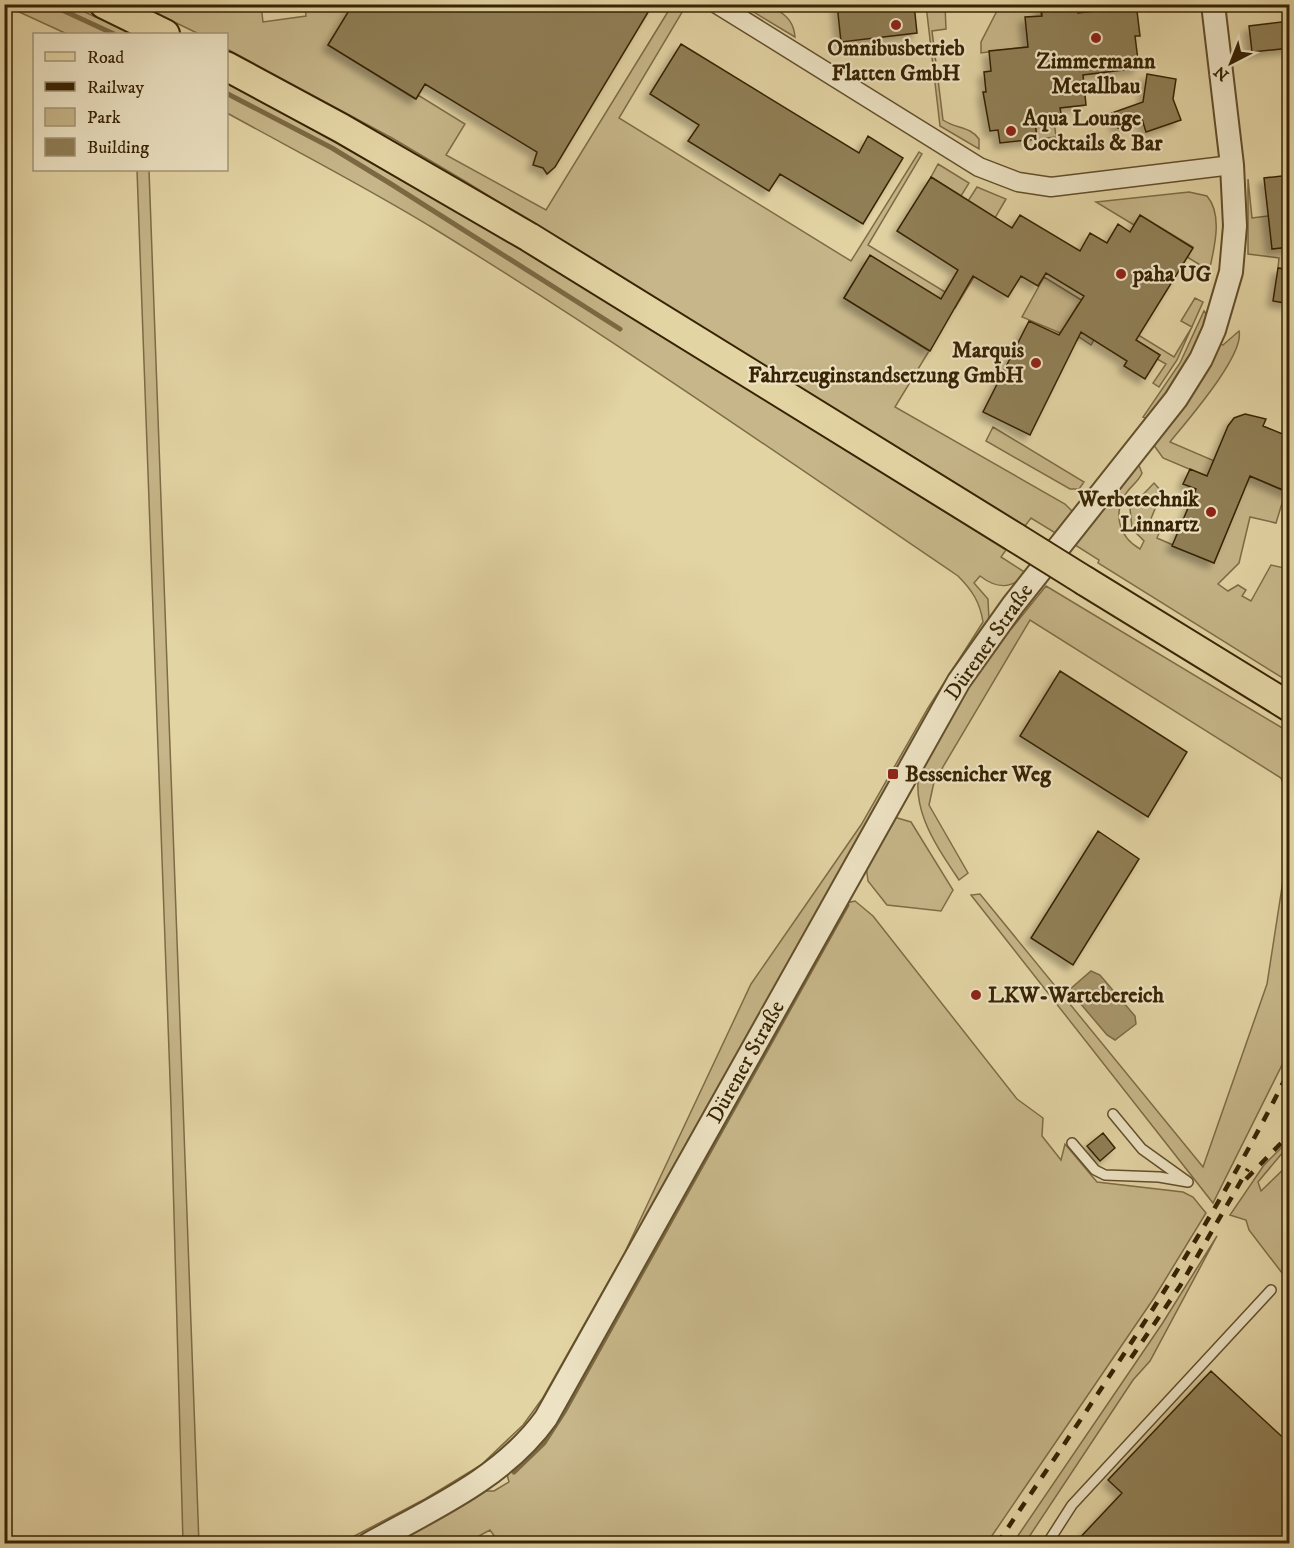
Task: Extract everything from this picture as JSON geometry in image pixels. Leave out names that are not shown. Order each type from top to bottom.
[{"type":"main road","points":[[104,4],[163,33]]},
{"type":"main road","points":[[228,67],[341,128],[529,237],[1290,707]]},
{"type":"street","points":[[717,4],[979,167],[1008,179],[1036,186],[1064,186],[1232,165]]},
{"type":"street","name":"Dürener Straße","points":[[369,1544],[488,1475],[525,1444],[546,1418],[943,708],[992,633],[1176,399],[1207,346],[1222,309],[1233,259],[1235,226],[1232,165],[1213,4]]},
{"type":"lane","points":[[1072,1143],[1095,1170],[1105,1175],[1159,1177],[1188,1182],[1142,1149],[1113,1114]]},
{"type":"lane","points":[[1047,1544],[1072,1505],[1271,1290]]},
{"type":"green space","points":[[247,4],[248,9],[261,5],[263,22],[306,16],[305,5],[353,5],[328,45],[415,99],[418,95],[465,124],[446,155],[546,210],[672,5],[684,9],[619,118],[851,261],[919,152],[922,154],[868,245],[945,292],[949,286],[986,257],[955,308],[870,256],[844,298],[929,351],[895,407],[1065,504],[1072,511],[1071,515],[1057,534],[1031,518],[1025,526],[463,180],[392,138],[228,50],[228,33],[197,33],[139,5]]},
{"type":"green space","points":[[4,5],[70,5],[130,33],[65,33]]},
{"type":"green space","points":[[742,5],[768,7],[783,14],[789,20],[795,37]]},
{"type":"green space","points":[[926,5],[945,5],[946,29],[932,31],[943,120],[975,135],[979,139],[979,149],[940,126]]},
{"type":"green space","points":[[1000,5],[1040,5],[1056,137],[1037,139],[1026,47],[981,53],[981,42]]},
{"type":"green space","points":[[228,84],[425,193],[717,369],[1006,550],[1001,557],[1026,573],[1010,585],[998,585],[980,576],[974,583],[988,599],[989,620],[555,1390],[507,1451],[449,1492],[353,1543],[341,1543],[425,1499],[481,1465],[523,1425],[542,1399],[625,1252],[751,984],[861,825],[928,708],[983,622],[975,597],[958,576],[566,312],[433,228],[228,114]]},
{"type":"green space","points":[[938,164],[969,183],[961,196],[931,177]]},
{"type":"green space","points":[[137,171],[149,171],[199,1544],[183,1543],[171,1106]]},
{"type":"green space","points":[[1248,179],[1252,218],[1277,215],[1272,249],[1289,247],[1289,270],[1278,268],[1279,258],[1248,254]]},
{"type":"green space","points":[[977,187],[1006,199],[995,218],[968,201]]},
{"type":"green space","points":[[1189,192],[1207,196],[1215,215],[1216,237],[1207,281],[1198,274],[1202,266],[1187,257],[1193,247],[1140,215],[1134,225],[1096,202]]},
{"type":"green space","points":[[1044,277],[1174,357],[1191,328],[1177,360],[1159,387],[1153,383],[1166,364],[1157,359],[1160,355],[1078,305],[1068,321],[1095,338],[1091,345],[1079,337],[1077,340],[1022,317]]},
{"type":"green space","points":[[1195,298],[1203,302],[1192,327],[1181,321]]},
{"type":"green space","points":[[1204,311],[1209,317],[1187,364],[1149,419],[1143,417],[1180,363]]},
{"type":"green space","points":[[1239,331],[1233,356],[1224,371],[1170,442],[1289,493],[1289,503],[1283,500],[1276,523],[1250,517],[1239,563],[1218,584],[1228,591],[1238,585],[1246,590],[1242,596],[1251,601],[1271,565],[1289,569],[1289,682],[1098,563],[1099,560],[1072,543],[1138,463],[1142,473],[1127,492],[1120,508],[1120,524],[1127,538],[1140,549],[1144,541],[1132,529],[1130,508],[1154,483],[1162,492],[1150,521],[1162,526],[1157,538],[1214,563],[1243,492],[1163,458],[1153,444],[1194,391],[1220,344],[1223,345]]},
{"type":"green space","points":[[993,427],[1084,482],[1079,489],[1070,489],[986,441]]},
{"type":"green space","points":[[1046,586],[1289,732],[1289,801],[1281,778],[1030,620],[934,782],[929,805],[968,873],[959,880],[933,838],[921,808],[918,777],[922,761],[1008,623],[1012,628]]},
{"type":"green space","points":[[894,817],[911,822],[953,890],[941,911],[887,905],[868,881],[866,865]]},
{"type":"green space","points":[[1289,842],[1289,1051],[1213,1203],[971,895],[980,894],[1203,1167],[1267,984]]},
{"type":"green space","points":[[855,901],[873,916],[1017,1099],[1043,1118],[1042,1136],[1061,1160],[1065,1144],[1097,1182],[1183,1192],[1193,1197],[1206,1213],[1154,1298],[987,1543],[500,1544],[490,1530],[466,1543],[384,1544],[481,1491],[494,1491],[509,1482],[507,1474],[846,903]]},
{"type":"green space","points":[[1289,1140],[1289,1145],[1258,1182],[1261,1191],[1289,1164],[1289,1282],[1249,1230],[1246,1220],[1230,1215],[1264,1165]]},
{"type":"green space","points":[[1217,1236],[1150,1361],[1133,1380],[1025,1543],[1013,1543],[1162,1324]]},
{"type":"shaded area","points":[[1091,971],[1100,975],[1135,1016],[1136,1024],[1115,1040],[1107,1035],[1069,990]]},
{"type":"building","points":[[353,4],[653,4],[555,167],[547,174],[543,168],[533,165],[537,152],[425,84],[416,99],[328,45]]},
{"type":"building","points":[[837,4],[914,4],[917,33],[841,42]]},
{"type":"building","points":[[1077,4],[1078,13],[1131,7],[1137,11],[1140,36],[1135,36],[1139,68],[1083,75],[1086,105],[1060,108],[1062,119],[1035,122],[1037,139],[1000,143],[998,130],[990,131],[983,92],[986,92],[984,72],[991,71],[989,51],[1028,47],[1025,17],[1042,16],[1041,6]]},
{"type":"building","points":[[1290,21],[1290,48],[1252,52],[1249,26]]},
{"type":"building","points":[[681,44],[859,153],[868,136],[903,158],[863,224],[780,174],[769,191],[688,141],[699,125],[650,94]]},
{"type":"building","points":[[1147,74],[1176,79],[1173,99],[1181,120],[1146,132],[1142,119],[1118,128],[1112,113],[1143,102]]},
{"type":"building","points":[[1290,175],[1290,247],[1272,249],[1264,178]]},
{"type":"building","points":[[931,177],[1012,228],[1020,215],[1080,251],[1090,233],[1107,243],[1118,224],[1130,232],[1140,215],[1193,248],[1136,340],[1160,355],[1145,379],[1124,366],[1127,361],[1081,332],[1030,435],[983,412],[1029,321],[1059,335],[1084,296],[1046,273],[1038,286],[1021,276],[1008,297],[973,276],[930,351],[844,298],[870,255],[941,299],[958,270],[897,231]]},
{"type":"building","points":[[1278,268],[1290,270],[1290,304],[1273,301]]},
{"type":"building","points":[[1245,414],[1266,419],[1263,426],[1290,437],[1290,493],[1250,476],[1214,563],[1172,546],[1196,489],[1183,484],[1190,469],[1207,476],[1228,426],[1234,418]]},
{"type":"building","points":[[1060,671],[1187,752],[1148,817],[1020,736]]},
{"type":"building","points":[[1098,831],[1139,859],[1073,965],[1031,938]]},
{"type":"building","points":[[1103,1133],[1115,1148],[1100,1161],[1087,1146]]},
{"type":"building","points":[[1211,1371],[1290,1444],[1290,1532],[1279,1544],[1074,1544],[1122,1493],[1108,1480]]},
{"type":"waterway","points":[[49,4],[112,33]]},
{"type":"waterway","points":[[228,94],[332,148],[620,329]]},
{"type":"waterway","points":[[514,1472],[544,1443],[564,1412],[847,905]]},
{"type":"railway","points":[[997,1544],[1114,1370],[1188,1252],[1224,1192],[1290,1069]]},
{"type":"railway","points":[[1246,1179],[1290,1134]]},
{"type":"railway","points":[[1131,1358],[1180,1286],[1248,1169]]},
{"type":"place","name":"Omnibusbetrieb Flatten GmbH","points":[[896,25]]},
{"type":"place","name":"Zimmermann Metallbau","points":[[1096,38]]},
{"type":"place","name":"Aqua Lounge Cocktails & Bar","points":[[1011,131]]},
{"type":"place","name":"paha UG","points":[[1121,274]]},
{"type":"place","name":"Marquis Fahrzeuginstandsetzung GmbH","points":[[1036,363]]},
{"type":"place","name":"Werbetechnik Linnartz","points":[[1211,512]]},
{"type":"place","name":"Bessenicher Weg","points":[[893,774]]},
{"type":"place","name":"LKW-Wartebereich","points":[[976,995]]}]
